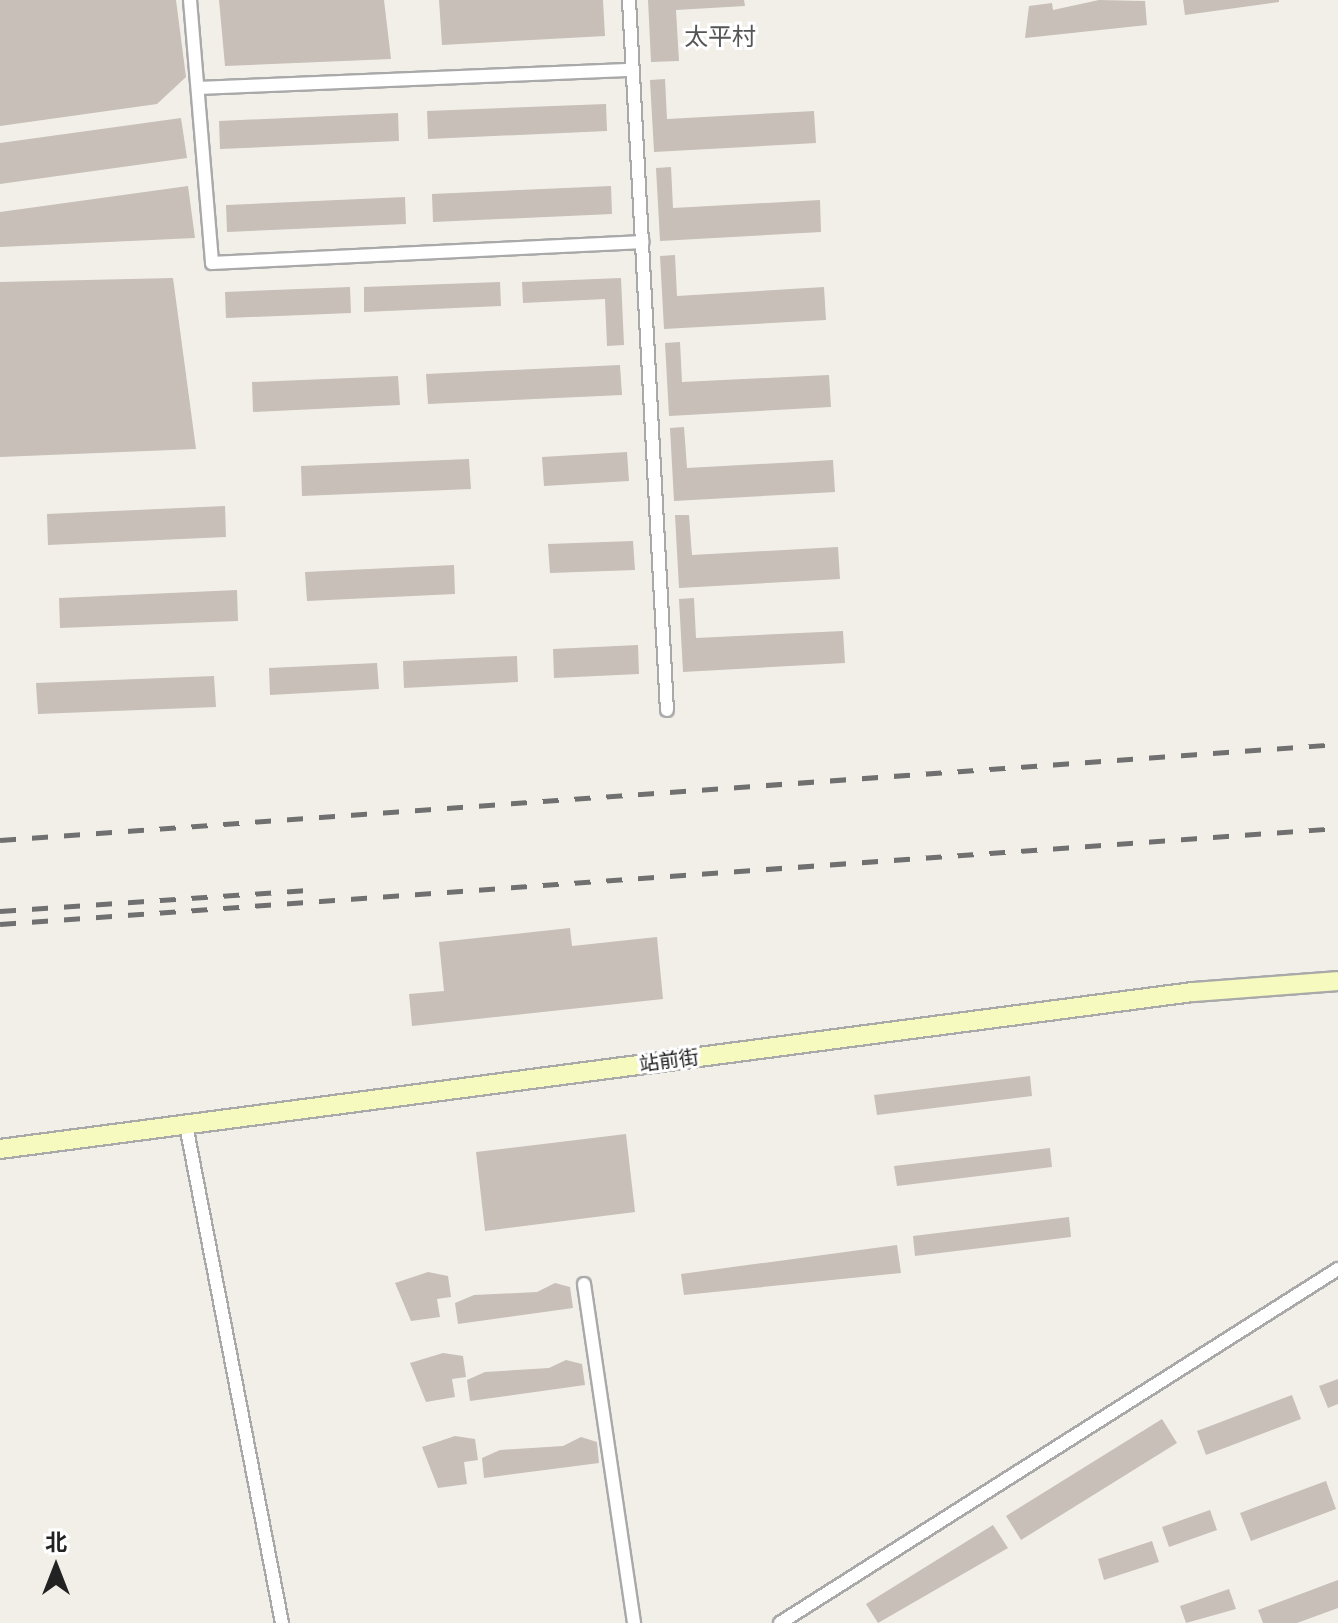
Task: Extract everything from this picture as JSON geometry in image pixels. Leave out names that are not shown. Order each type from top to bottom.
[{"type":"street","points":[[190,0],[212,263],[642,242]]},
{"type":"street","points":[[629,0],[667,710]]},
{"type":"street","points":[[198,88],[633,70]]},
{"type":"street","name":"站前街","points":[[0,1149],[1193,992],[1338,981]]},
{"type":"street","points":[[186,1125],[282,1623]]},
{"type":"street","points":[[780,1623],[1338,1269]]},
{"type":"street","points":[[584,1284],[634,1623]]},
{"type":"building","points":[[0,0],[176,0],[186,77],[157,104],[0,126]]},
{"type":"building","points":[[219,0],[384,0],[391,59],[225,66]]},
{"type":"building","points":[[439,0],[603,0],[605,36],[442,45]]},
{"type":"building","points":[[648,0],[744,0],[745,6],[676,10],[679,61],[651,62]]},
{"type":"building","points":[[1099,0],[1145,1],[1147,25],[1025,38],[1029,6],[1052,3],[1053,10]]},
{"type":"building","points":[[1183,0],[1279,0],[1279,2],[1185,15]]},
{"type":"building","points":[[665,79],[667,119],[814,111],[816,143],[654,152],[650,80]]},
{"type":"building","points":[[606,104],[607,131],[428,139],[427,111]]},
{"type":"building","points":[[398,113],[399,141],[220,149],[219,121]]},
{"type":"building","points":[[181,118],[187,158],[0,184],[0,143]]},
{"type":"building","points":[[671,167],[673,208],[820,200],[821,232],[660,241],[656,168]]},
{"type":"building","points":[[188,186],[195,238],[0,247],[0,212]]},
{"type":"building","points":[[611,186],[612,214],[433,222],[432,194]]},
{"type":"building","points":[[405,197],[406,224],[227,232],[226,205]]},
{"type":"building","points":[[675,255],[677,296],[824,287],[826,320],[664,329],[660,256]]},
{"type":"building","points":[[173,278],[196,449],[0,457],[0,282]]},
{"type":"building","points":[[621,278],[624,345],[607,346],[605,299],[523,303],[522,282]]},
{"type":"building","points":[[500,282],[501,306],[364,312],[364,287]]},
{"type":"building","points":[[350,287],[351,313],[226,318],[225,292]]},
{"type":"building","points":[[680,342],[682,382],[829,375],[831,407],[669,416],[665,343]]},
{"type":"building","points":[[620,365],[622,395],[428,404],[426,374]]},
{"type":"building","points":[[398,376],[400,405],[253,412],[252,382]]},
{"type":"building","points":[[684,427],[687,468],[833,460],[835,492],[674,501],[670,428]]},
{"type":"building","points":[[627,452],[629,481],[544,486],[542,457]]},
{"type":"building","points":[[469,459],[471,489],[302,496],[301,466]]},
{"type":"building","points":[[225,506],[226,537],[48,545],[47,514]]},
{"type":"building","points":[[675,515],[689,515],[692,555],[838,547],[840,579],[679,588]]},
{"type":"building","points":[[633,541],[635,570],[550,573],[548,544]]},
{"type":"building","points":[[454,565],[455,594],[307,601],[305,572]]},
{"type":"building","points":[[237,590],[238,621],[60,628],[59,598]]},
{"type":"building","points":[[694,598],[696,638],[843,631],[845,663],[683,672],[679,599]]},
{"type":"building","points":[[638,645],[639,674],[554,678],[553,649]]},
{"type":"building","points":[[517,656],[518,682],[404,688],[403,661]]},
{"type":"building","points":[[377,663],[379,689],[270,695],[269,668]]},
{"type":"building","points":[[214,676],[216,707],[38,714],[36,683]]},
{"type":"building","points":[[570,928],[572,946],[657,937],[663,999],[412,1026],[409,994],[444,991],[439,942]]},
{"type":"building","points":[[1030,1076],[1032,1096],[877,1115],[874,1095]]},
{"type":"building","points":[[626,1134],[635,1212],[485,1231],[476,1152]]},
{"type":"building","points":[[1050,1148],[1052,1167],[897,1186],[894,1166]]},
{"type":"building","points":[[1069,1217],[1071,1237],[915,1256],[913,1236]]},
{"type":"building","points":[[897,1245],[901,1273],[684,1295],[681,1274]]},
{"type":"building","points":[[428,1272],[448,1276],[451,1297],[437,1299],[440,1317],[411,1321],[395,1283]]},
{"type":"building","points":[[555,1283],[570,1287],[573,1308],[458,1324],[455,1303],[474,1295],[537,1292]]},
{"type":"building","points":[[443,1353],[463,1356],[466,1377],[452,1379],[455,1397],[426,1402],[410,1363]]},
{"type":"building","points":[[566,1360],[582,1364],[585,1385],[470,1401],[467,1380],[485,1372],[549,1368]]},
{"type":"building","points":[[1338,1379],[1338,1404],[1328,1408],[1319,1386]]},
{"type":"building","points":[[1292,1395],[1301,1419],[1206,1455],[1197,1431]]},
{"type":"building","points":[[1162,1419],[1177,1443],[1021,1540],[1006,1516]]},
{"type":"building","points":[[455,1436],[475,1439],[478,1460],[464,1462],[467,1484],[438,1488],[422,1447]]},
{"type":"building","points":[[581,1437],[597,1442],[599,1463],[484,1478],[482,1458],[500,1450],[563,1446]]},
{"type":"building","points":[[1326,1481],[1336,1509],[1251,1541],[1240,1513]]},
{"type":"building","points":[[1210,1510],[1217,1530],[1169,1547],[1162,1527]]},
{"type":"building","points":[[993,1525],[1008,1548],[878,1623],[866,1604]]},
{"type":"building","points":[[1152,1541],[1159,1562],[1104,1580],[1098,1559]]},
{"type":"building","points":[[1338,1580],[1338,1608],[1297,1623],[1263,1623],[1258,1610]]},
{"type":"building","points":[[1229,1589],[1236,1609],[1186,1623],[1180,1606]]},
{"type":"railway","points":[[0,840],[1338,744]]},
{"type":"railway","points":[[0,924],[1338,828]]},
{"type":"railway","points":[[0,911],[311,890]]},
{"type":"district","name":"太平村","points":[[720,38]]}]
